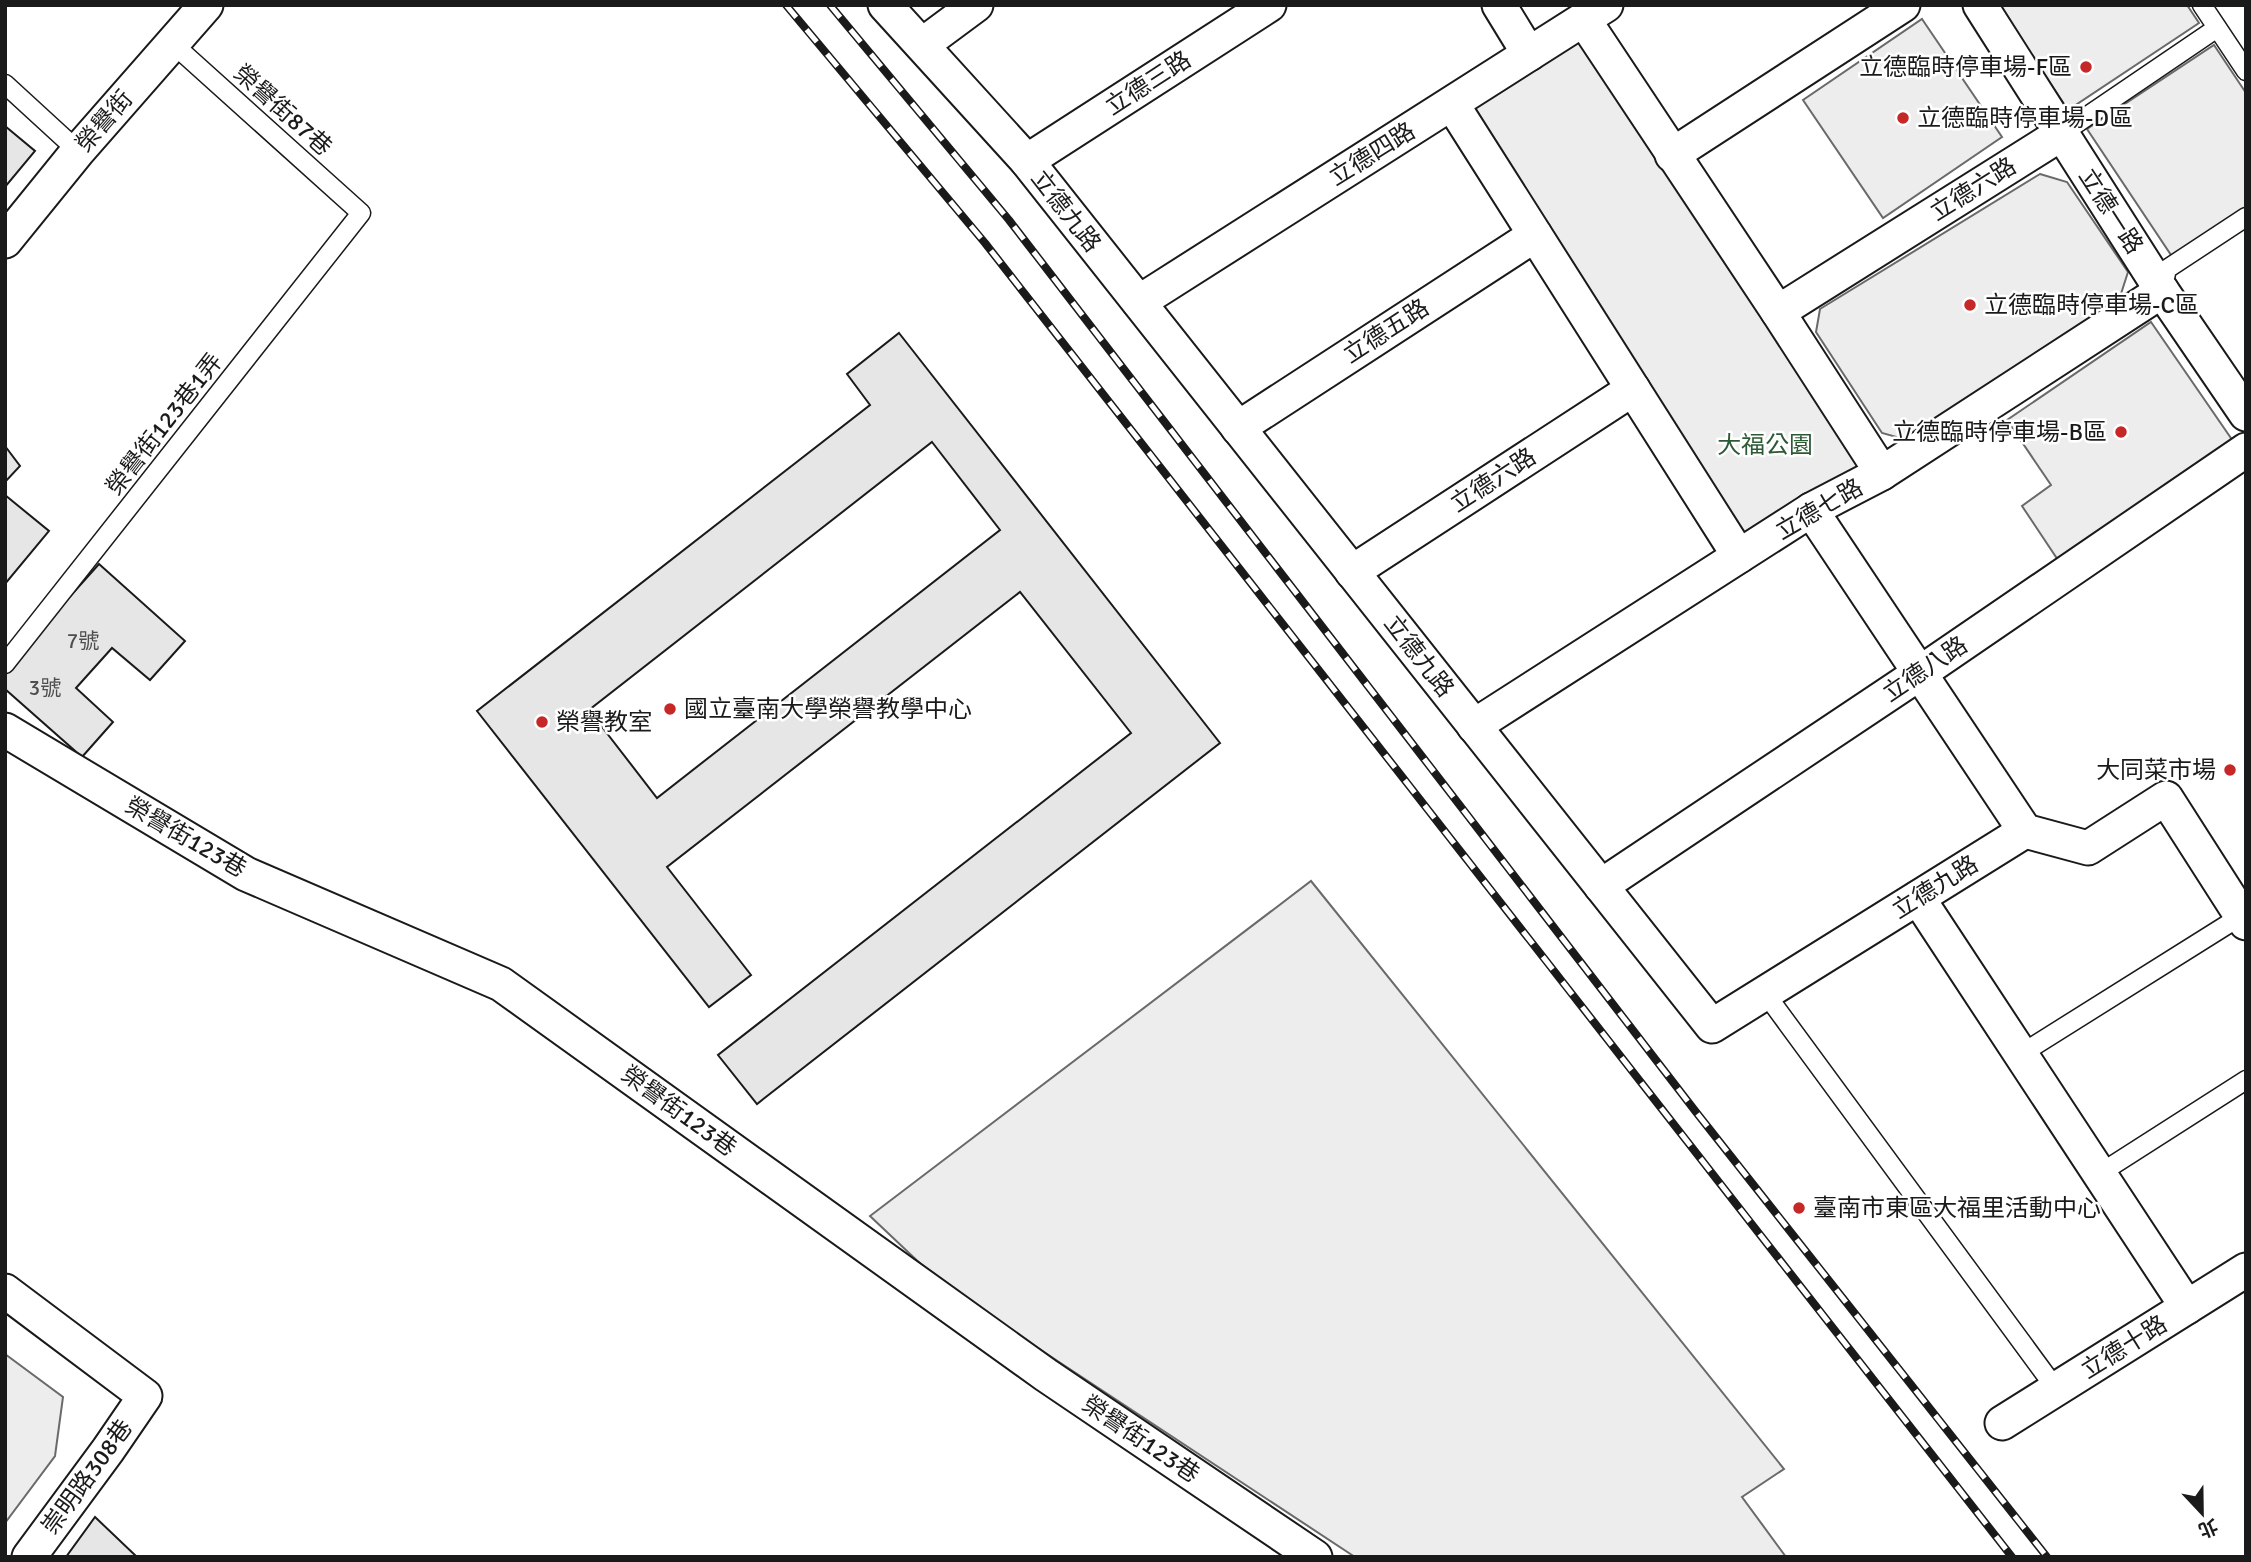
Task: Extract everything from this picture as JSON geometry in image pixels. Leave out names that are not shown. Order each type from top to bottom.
[{"type":"street","name":"榮譽街","points":[[5,241],[78,151],[206,5]]},
{"type":"street","name":"立德九路","points":[[886,5],[1027,161],[1712,1026],[2025,831]]},
{"type":"street","points":[[922,45],[976,5]]},
{"type":"street","name":"立德三路","points":[[1027,161],[1269,5]]},
{"type":"street","points":[[1499,5],[1530,54]]},
{"type":"street","points":[[1672,155],[1903,5]]},
{"type":"street","name":"立德一路","points":[[1980,5],[2162,291],[2246,414]]},
{"type":"street","points":[[1595,13],[1672,155],[1882,473]]},
{"type":"street","name":"立德四路","points":[[1139,302],[1595,13]]},
{"type":"street","points":[[1452,104],[1739,556]]},
{"type":"street","name":"立德六路","points":[[1778,312],[2061,134]]},
{"type":"street","name":"立德五路","points":[[1238,428],[1535,235]]},
{"type":"street","name":"立德七路","points":[[1474,726],[1811,510],[1882,473],[2162,291]]},
{"type":"street","name":"立德六路","points":[[1352,572],[1633,389]]},
{"type":"street","name":"立德八路","points":[[1601,886],[1920,673],[2246,450]]},
{"type":"street","points":[[1811,510],[2025,831],[2088,848],[2166,798],[2244,920]]},
{"type":"street","name":"榮譽街123巷","points":[[5,730],[246,874],[501,984],[1046,1375],[1315,1557]]},
{"type":"street","points":[[1918,898],[2187,1307]]},
{"type":"street","name":"立德十路","points":[[2002,1423],[2246,1270]]},
{"type":"street","name":"崇明路308巷","points":[[5,1291],[145,1396],[29,1557]]},
{"type":"lane","points":[[2202,5],[2246,71]]},
{"type":"lane","points":[[2061,134],[2217,28]]},
{"type":"lane","name":"榮譽街87巷","points":[[172,43],[361,214]]},
{"type":"lane","points":[[5,84],[78,151]]},
{"type":"lane","name":"榮譽街123巷1弄","points":[[5,664],[361,214]]},
{"type":"lane","points":[[2162,291],[2167,269],[2246,217]]},
{"type":"lane","points":[[2021,1054],[2244,920]]},
{"type":"lane","points":[[1765,993],[2056,1389]]},
{"type":"lane","points":[[2099,1174],[2246,1080]]},
{"type":"shaded area","name":"立德臨時停車場-F區","points":[[1998,5],[2187,5],[2199,23],[2068,110]]},
{"type":"shaded area","name":"立德臨時停車場-D區","points":[[1922,19],[2002,137],[1883,218],[1803,100]]},
{"type":"shaded area","name":"大福公園","points":[[1584,20],[1882,473],[1739,556],[1452,104]]},
{"type":"shaded area","points":[[2214,45],[2246,93],[2246,210],[2173,258],[2087,129]]},
{"type":"shaded area","name":"立德臨時停車場-C區","points":[[2040,174],[2067,182],[2128,272],[2119,300],[1907,440],[1882,433],[1816,332],[1820,309]]},
{"type":"shaded area","name":"立德臨時停車場-B區","points":[[2151,322],[2235,444],[2060,563],[2022,506],[2051,485],[2007,420]]},
{"type":"shaded area","points":[[1311,881],[1784,1469],[1742,1497],[1786,1557],[1355,1557],[945,1287],[870,1216]]},
{"type":"shaded area","points":[[5,1354],[63,1397],[55,1456],[5,1523]]},
{"type":"building","points":[[5,126],[35,151],[5,187]]},
{"type":"building","name":"榮譽教室","points":[[899,333],[1220,743],[757,1104],[718,1055],[1131,733],[1020,592],[667,867],[751,975],[709,1007],[477,711],[870,405],[847,374]],"holes":[[[932,442],[1000,530],[657,798],[589,710]]]},
{"type":"building","points":[[5,446],[20,466],[5,482]]},
{"type":"building","points":[[5,495],[49,531],[5,584]]},
{"type":"building","points":[[99,564],[185,641],[150,680],[112,648],[76,688],[113,722],[82,757],[5,689],[5,669]]},
{"type":"building","points":[[95,1517],[137,1557],[66,1557]]},
{"type":"railway","points":[[786,5],[985,243],[2012,1557]]},
{"type":"railway","points":[[830,5],[1009,220],[1696,1112],[2047,1557]]},
{"type":"place","name":"立德臨時停車場-F區","points":[[2086,67]]},
{"type":"place","name":"立德臨時停車場-D區","points":[[1903,118]]},
{"type":"place","name":"立德臨時停車場-C區","points":[[1970,305]]},
{"type":"place","name":"立德臨時停車場-B區","points":[[2121,432]]},
{"type":"place","name":"國立臺南大學榮譽教學中心","points":[[670,709]]},
{"type":"place","name":"榮譽教室","points":[[542,722]]},
{"type":"place","name":"大同菜市場","points":[[2230,770]]},
{"type":"place","name":"臺南市東區大福里活動中心","points":[[1799,1208]]}]
